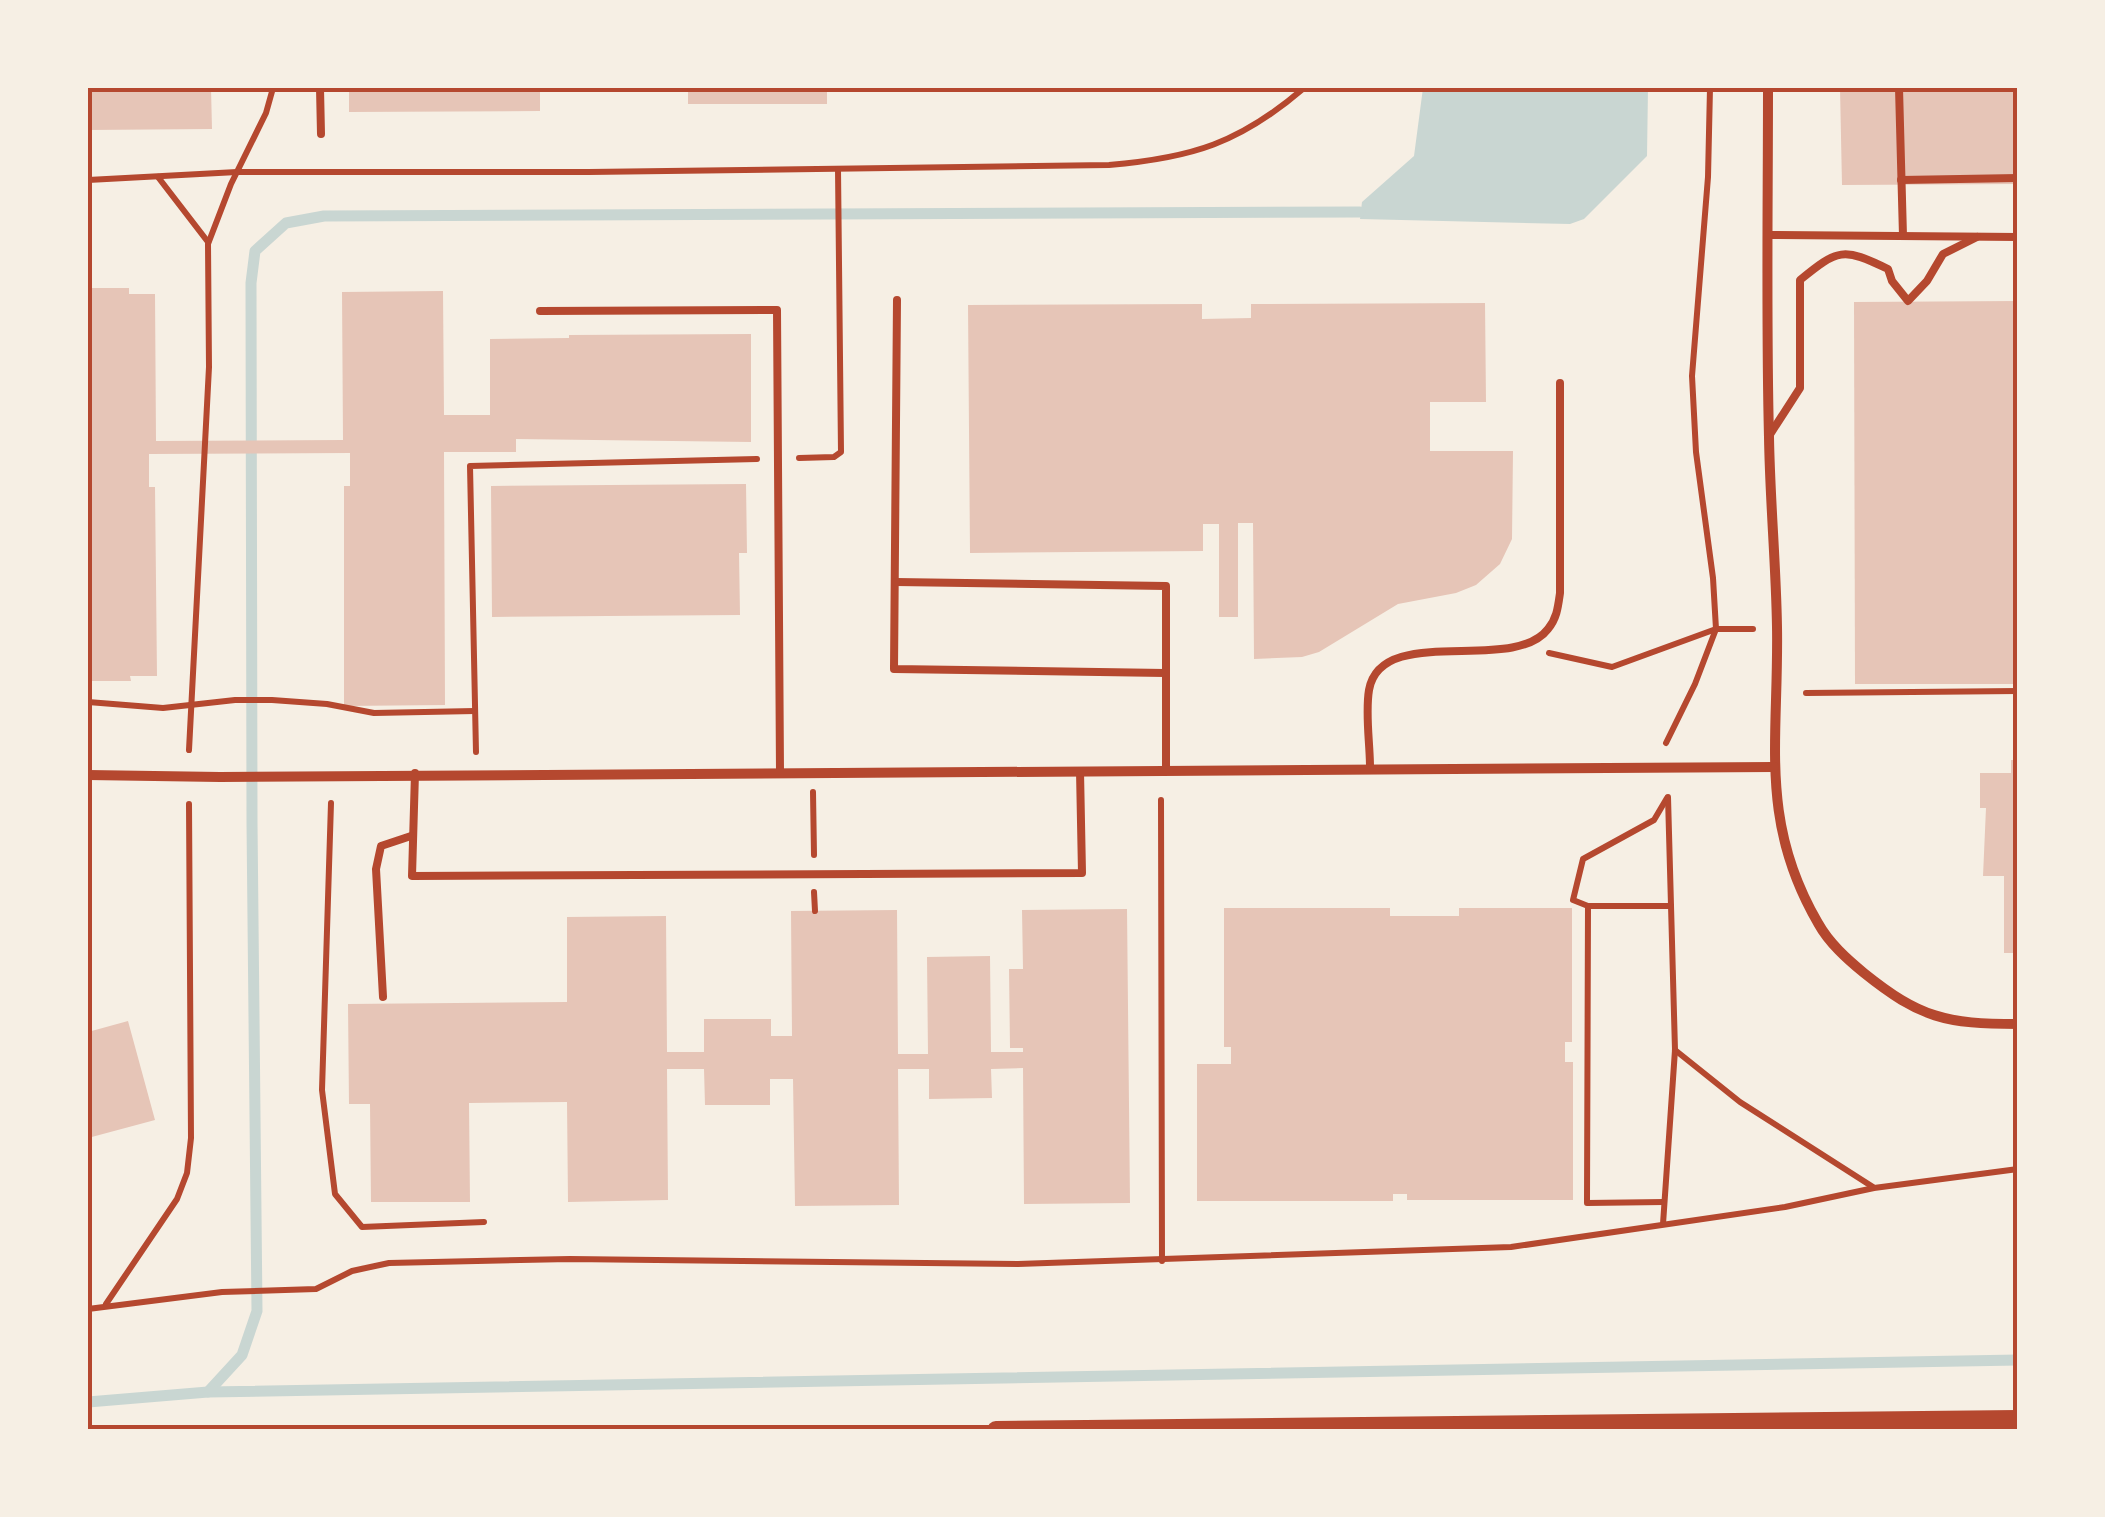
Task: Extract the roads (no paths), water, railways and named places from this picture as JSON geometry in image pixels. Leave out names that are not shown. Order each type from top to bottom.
[{"type":"street","points":[[1768,88],[1768,437],[1777,629],[1774,766],[1781,834],[1812,912],[1837,948],[1895,998],[1922,1014],[1954,1022],[2018,1024]]},
{"type":"street","points":[[88,774],[1774,766]]},
{"type":"street","points":[[996,1430],[2018,1419]]},
{"type":"lane","points":[[320,88],[321,134]]},
{"type":"lane","points":[[1899,88],[1903,236]]},
{"type":"lane","points":[[1901,180],[2018,178]]},
{"type":"lane","points":[[1768,236],[2018,238]]},
{"type":"lane","points":[[1768,437],[1800,388],[1800,280],[1830,256],[1858,254],[1888,269],[1908,301],[1943,254],[1977,237]]},
{"type":"lane","points":[[897,300],[894,669],[1165,673]]},
{"type":"lane","points":[[540,311],[777,310],[780,772]]},
{"type":"lane","points":[[1370,767],[1369,688],[1376,674],[1398,656],[1519,647],[1546,633],[1556,616],[1560,593],[1560,384]]},
{"type":"lane","points":[[896,582],[1166,586],[1166,768]]},
{"type":"lane","points":[[415,774],[412,876],[814,874],[1082,872],[1080,770]]},
{"type":"lane","points":[[383,997],[376,870],[381,846],[411,836]]},
{"type":"waterway","points":[[208,1392],[242,1355],[257,1311],[252,822],[251,283],[255,251],[286,223],[324,216],[1360,212]]},
{"type":"waterway","points":[[88,1402],[208,1392],[2018,1360]]}]
